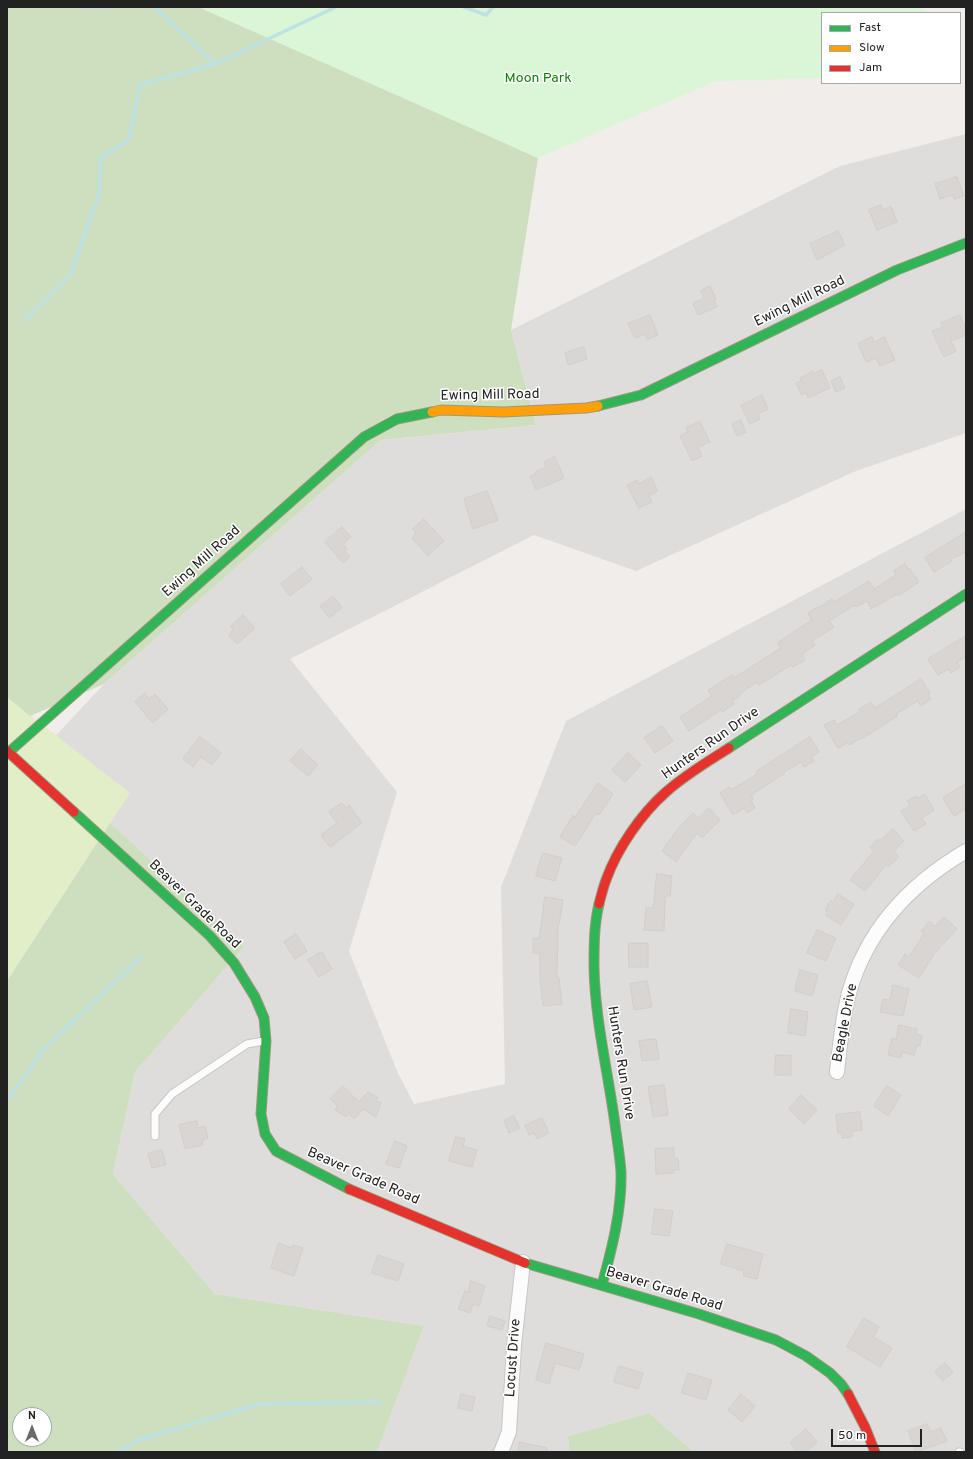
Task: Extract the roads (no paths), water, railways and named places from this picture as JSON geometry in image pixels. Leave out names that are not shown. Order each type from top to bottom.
[{"type":"street","name":"Ewing Mill Road","points":[[8,752],[364,437],[397,419],[441,410],[503,412],[586,408],[641,395],[897,270],[966,243]]},
{"type":"street","name":"Hunters Run Drive","points":[[602,1285],[613,1246],[619,1210],[621,1175],[616,1126],[594,984],[593,940],[596,912],[603,887],[616,856],[633,829],[661,796],[690,773],[966,594]]},
{"type":"street","name":"Beaver Grade Road","points":[[8,752],[210,936],[234,963],[255,997],[264,1018],[266,1041],[260,1114],[264,1134],[276,1151],[339,1185],[523,1262],[699,1314],[776,1340],[806,1356],[830,1373],[841,1384],[851,1398],[875,1452]]},
{"type":"street","name":"Beagle Drive","points":[[838,1072],[842,1035],[849,994],[863,956],[888,915],[914,888],[951,860],[966,852]]},
{"type":"street","name":"Locust Drive","points":[[501,1452],[509,1432],[514,1345],[523,1262]]},
{"type":"lane","points":[[155,1136],[155,1114],[172,1094],[247,1044],[266,1041]]},
{"type":"waterway","points":[[86,7],[105,7]]},
{"type":"waterway","points":[[155,7],[215,64],[336,7]]},
{"type":"waterway","points":[[464,7],[486,15],[493,7]]},
{"type":"waterway","points":[[25,320],[70,275],[99,196],[100,158],[129,140],[140,85],[215,64]]},
{"type":"waterway","points":[[7,1101],[44,1049],[142,956]]},
{"type":"waterway","points":[[118,1452],[138,1440],[259,1404],[380,1402]]},
{"type":"park label","name":"Moon Park","points":[[538,79]]}]
